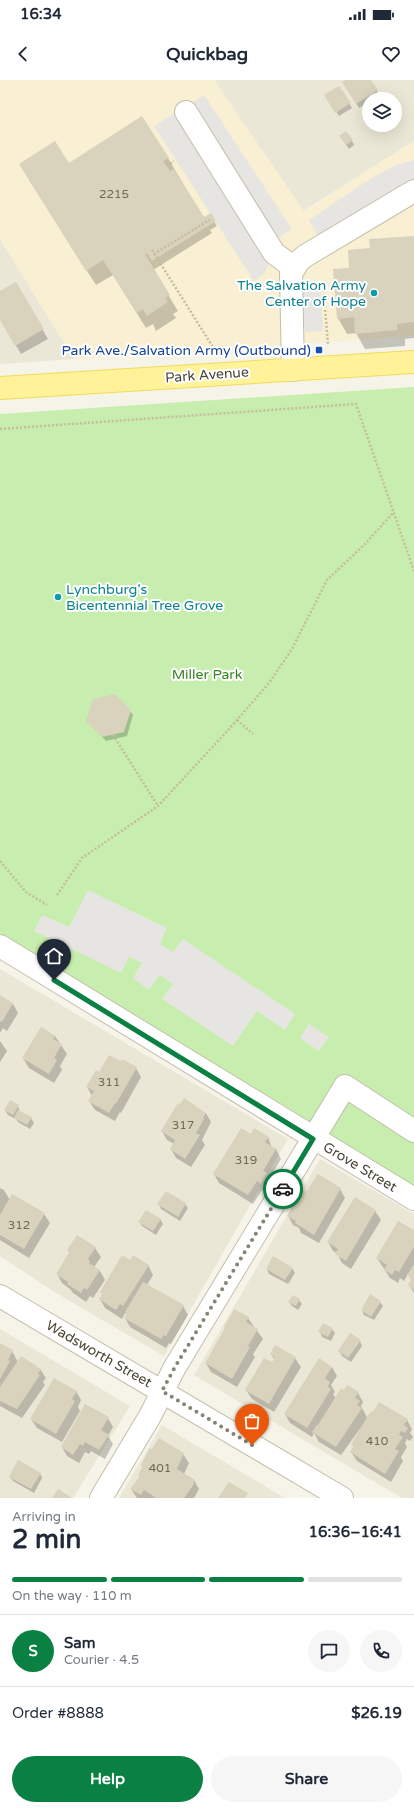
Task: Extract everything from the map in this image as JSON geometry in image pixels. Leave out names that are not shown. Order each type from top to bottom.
[{"type":"main road","name":"Park Avenue","points":[[0,388],[414,362]]},
{"type":"street","points":[[186,112],[274,253],[301,275]]},
{"type":"street","points":[[301,275],[298,262],[305,256],[414,190]]},
{"type":"street","points":[[293,370],[291,274],[301,275]]},
{"type":"street","name":"Grove Street","points":[[0,946],[313,1139],[414,1199]]},
{"type":"street","points":[[102,1498],[175,1367],[345,1086],[414,1131]]},
{"type":"street","name":"Wadsworth Street","points":[[0,1296],[342,1498]]},
{"type":"path","points":[[167,166],[174,161]]},
{"type":"path","points":[[154,254],[211,218]]},
{"type":"path","points":[[152,250],[216,352]]},
{"type":"path","points":[[301,275],[313,285],[323,284],[328,344]]},
{"type":"path","points":[[400,339],[407,329],[414,329]]},
{"type":"path","points":[[0,429],[356,404],[414,571]]},
{"type":"path","points":[[57,895],[82,858],[158,806],[237,720],[269,683],[292,649],[327,580],[362,547],[394,512]]},
{"type":"path","points":[[237,720],[253,734]]},
{"type":"path","points":[[113,735],[158,806]]},
{"type":"path","points":[[0,861],[26,892],[47,905]]},
{"type":"shaded area","points":[[0,80],[214,80],[304,211],[414,141],[414,336],[74,359],[0,239]]},
{"type":"shaded area","points":[[214,80],[414,80],[414,141],[303,211]]},
{"type":"shaded area","points":[[204,95],[292,229],[279,237],[265,273],[254,281],[154,126]]},
{"type":"shaded area","points":[[414,160],[414,179],[318,236],[309,220],[370,179],[396,165]]},
{"type":"shaded area","points":[[0,239],[74,359],[0,364]]},
{"type":"shaded area","points":[[321,290],[323,331],[305,332],[302,291]]},
{"type":"shaded area","points":[[88,890],[167,928],[160,944],[173,952],[183,939],[295,1014],[285,1030],[257,1011],[233,1046],[162,999],[173,984],[160,975],[149,990],[133,978],[142,963],[129,957],[121,973],[34,931],[42,915],[69,927]]},
{"type":"shaded area","points":[[0,969],[288,1139],[164,1356],[56,1293],[0,1256]]},
{"type":"shaded area","points":[[309,1024],[329,1037],[319,1051],[300,1038]]},
{"type":"shaded area","points":[[320,1159],[414,1214],[414,1498],[402,1498],[194,1375]]},
{"type":"shaded area","points":[[0,1329],[130,1406],[73,1498],[0,1498]]},
{"type":"shaded area","points":[[162,1425],[285,1498],[119,1498]]},
{"type":"green space","name":"Miller Park","points":[[414,387],[414,1187],[21,952],[0,934],[0,414]]},
{"type":"building","points":[[345,80],[371,80],[378,90],[375,92],[362,92],[362,100],[356,104],[342,82]]},
{"type":"building","points":[[339,86],[351,103],[335,113],[324,95]]},
{"type":"building","points":[[142,116],[169,158],[163,161],[170,171],[174,169],[204,217],[211,213],[216,221],[152,261],[147,253],[145,254],[170,295],[165,298],[168,302],[147,316],[143,309],[137,313],[103,260],[86,271],[19,164],[55,141],[69,163]]},
{"type":"building","points":[[346,131],[353,140],[346,145],[339,136]]},
{"type":"building","name":"The Salvation Army Center of Hope","points":[[414,236],[414,322],[397,324],[397,330],[355,334],[354,317],[337,319],[333,269],[349,268],[348,250],[370,248],[369,239]]},
{"type":"building","points":[[16,282],[44,329],[15,346],[0,320],[0,291]]},
{"type":"building","points":[[115,694],[131,710],[124,732],[102,737],[86,721],[93,699]]},
{"type":"building","points":[[0,995],[13,1003],[2,1022],[0,1021]]},
{"type":"building","points":[[41,1027],[56,1036],[53,1039],[62,1044],[54,1058],[57,1060],[49,1074],[22,1058]]},
{"type":"building","points":[[109,1055],[121,1061],[122,1059],[137,1067],[116,1104],[115,1103],[109,1113],[88,1101],[94,1091],[86,1087],[96,1070],[99,1072]]},
{"type":"building","points":[[184,1098],[206,1113],[196,1133],[200,1135],[185,1159],[170,1149],[175,1140],[161,1131],[178,1103],[180,1104]]},
{"type":"building","points":[[10,1100],[19,1105],[13,1115],[4,1110]]},
{"type":"building","points":[[18,1110],[32,1117],[27,1125],[14,1118]]},
{"type":"building","points":[[241,1128],[251,1134],[254,1128],[269,1137],[265,1142],[276,1149],[263,1171],[267,1173],[261,1184],[257,1181],[248,1195],[213,1174]]},
{"type":"building","points":[[318,1174],[341,1188],[314,1235],[287,1216],[302,1190],[306,1192]]},
{"type":"building","points":[[166,1191],[186,1203],[178,1217],[157,1204]]},
{"type":"building","points":[[12,1194],[45,1213],[24,1249],[0,1235],[0,1215]]},
{"type":"building","points":[[355,1197],[376,1210],[346,1261],[335,1254],[338,1249],[327,1242]]},
{"type":"building","points":[[146,1210],[161,1219],[153,1231],[138,1222]]},
{"type":"building","points":[[398,1221],[414,1230],[414,1247],[399,1272],[395,1270],[392,1275],[384,1269],[387,1265],[376,1258]]},
{"type":"building","points":[[77,1235],[96,1247],[88,1259],[90,1261],[89,1263],[100,1270],[87,1290],[84,1288],[81,1293],[67,1284],[68,1282],[56,1274],[70,1251],[67,1250]]},
{"type":"building","points":[[122,1255],[130,1260],[133,1255],[149,1265],[123,1306],[120,1304],[116,1310],[99,1299],[102,1294],[100,1292]]},
{"type":"building","points":[[273,1256],[293,1268],[285,1280],[266,1269]]},
{"type":"building","points":[[414,1264],[414,1290],[408,1285],[412,1278],[407,1275]]},
{"type":"building","points":[[143,1282],[184,1305],[166,1336],[164,1335],[161,1339],[124,1318],[127,1313],[125,1312]]},
{"type":"building","points":[[370,1294],[381,1301],[371,1317],[361,1310]]},
{"type":"building","points":[[293,1295],[300,1299],[296,1306],[288,1302]]},
{"type":"building","points":[[234,1309],[249,1317],[246,1322],[258,1329],[248,1346],[250,1347],[232,1379],[205,1363]]},
{"type":"building","points":[[323,1323],[333,1328],[328,1337],[318,1332]]},
{"type":"building","points":[[350,1333],[361,1340],[348,1358],[338,1351]]},
{"type":"building","points":[[0,1343],[13,1350],[8,1360],[10,1361],[0,1379]]},
{"type":"building","points":[[275,1345],[296,1357],[269,1404],[245,1390],[264,1358],[272,1362],[275,1357],[270,1354]]},
{"type":"building","points":[[21,1356],[41,1369],[38,1374],[40,1375],[17,1409],[0,1401],[0,1387]]},
{"type":"building","points":[[319,1358],[332,1367],[325,1378],[330,1382],[328,1387],[331,1389],[307,1428],[284,1414]]},
{"type":"building","points":[[54,1378],[77,1391],[72,1399],[75,1401],[56,1434],[30,1419]]},
{"type":"building","points":[[347,1385],[359,1392],[355,1398],[360,1401],[357,1405],[362,1408],[336,1447],[312,1432],[341,1388],[344,1390]]},
{"type":"building","points":[[379,1402],[408,1419],[404,1425],[408,1428],[405,1433],[401,1431],[399,1435],[403,1437],[395,1449],[399,1451],[385,1474],[350,1452],[354,1446],[351,1444],[371,1411],[373,1412]]},
{"type":"building","points":[[85,1404],[109,1417],[101,1430],[109,1435],[99,1450],[85,1442],[83,1446],[80,1444],[73,1455],[61,1447]]},
{"type":"building","points":[[159,1438],[184,1453],[177,1469],[195,1480],[184,1498],[156,1498],[144,1490],[141,1495],[130,1489],[140,1476],[138,1475],[143,1466],[141,1465],[150,1448],[152,1449]]},
{"type":"building","points":[[18,1460],[41,1473],[31,1489],[9,1477]]},
{"type":"building","points":[[229,1482],[248,1493],[245,1498],[218,1498]]},
{"type":"building","points":[[58,1489],[72,1498],[52,1498]]},
{"type":"way so far","points":[[252,1445],[162,1391],[283,1189]]},
{"type":"place","name":"The Salvation Army Center of Hope","points":[[374,293]]},
{"type":"place","name":"Park Ave./Salvation Army (Outbound)","points":[[319,350]]},
{"type":"place","name":"Lynchburg's Bicentennial Tree Grove","points":[[58,597]]},
{"type":"route","points":[[54,980],[313,1139],[283,1189]]}]
